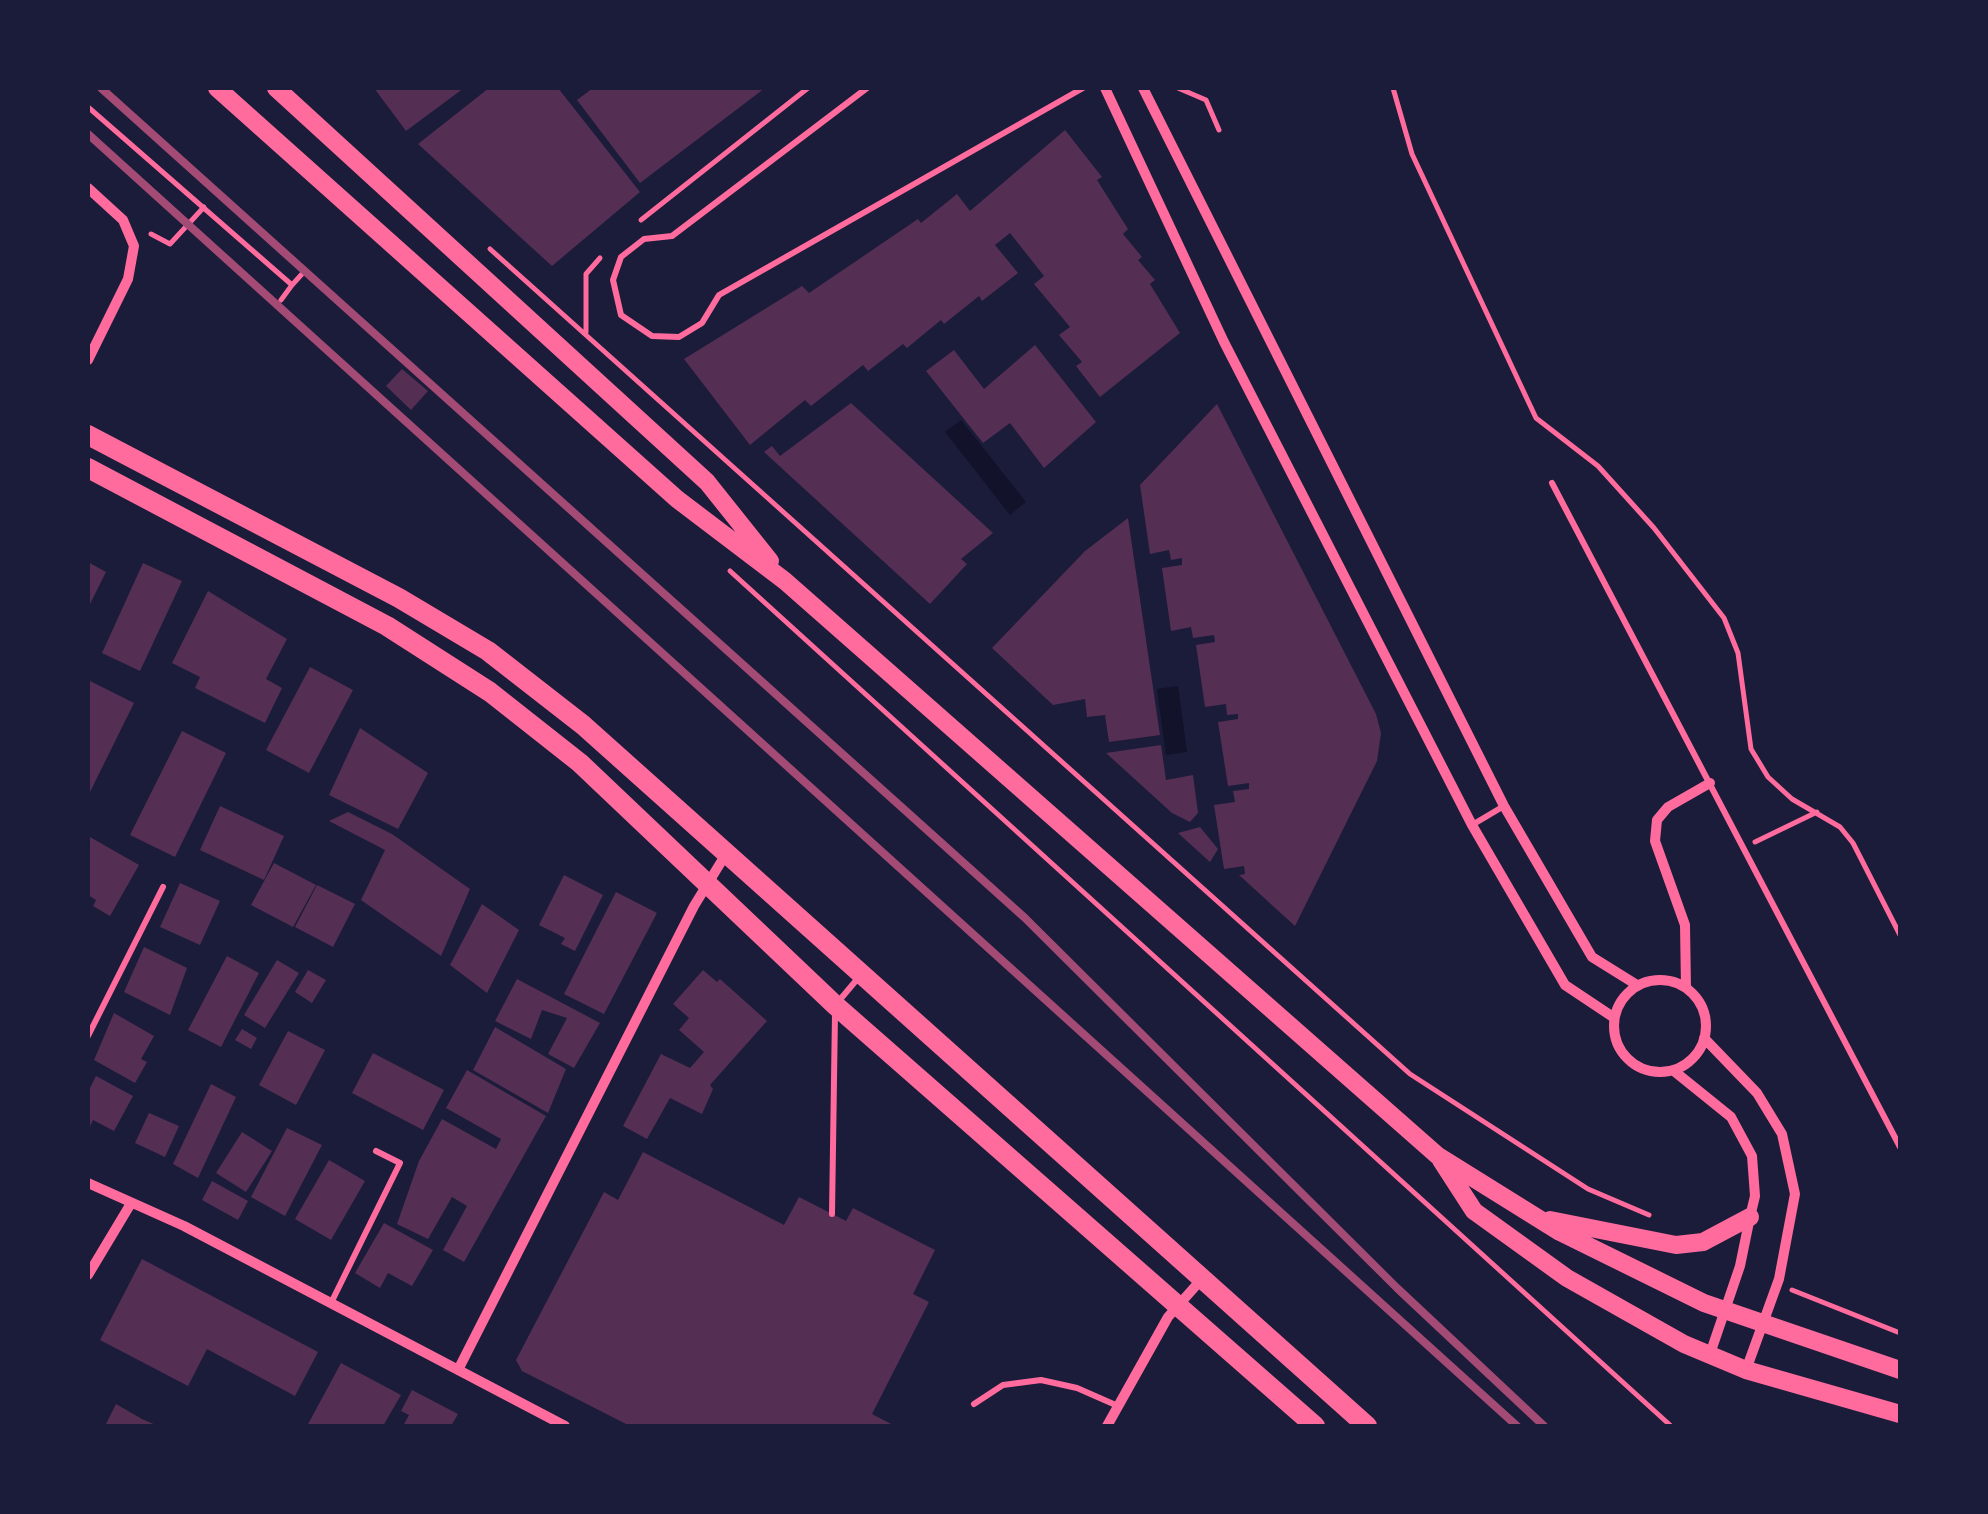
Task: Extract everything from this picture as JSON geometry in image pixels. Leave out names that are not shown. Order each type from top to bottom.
[{"type":"highway","points":[[88,435],[399,598],[488,651],[583,725],[1200,1281],[1367,1426]]},
{"type":"highway","points":[[88,468],[332,596],[449,663],[580,764],[836,1005],[1315,1426]]},
{"type":"main road","points":[[217,88],[677,499],[786,581],[1438,1156],[1535,1216],[1725,1310],[1900,1370]]},
{"type":"main road","points":[[276,88],[706,482],[786,581]]},
{"type":"main road","points":[[1438,1156],[1474,1211],[1567,1278],[1746,1370],[1900,1414]]},
{"type":"main road","points":[[1535,1216],[1676,1245],[1703,1242],[1750,1217]]},
{"type":"street","points":[[1106,88],[1224,342],[1472,825],[1565,985],[1614,1017]]},
{"type":"street","points":[[1143,88],[1504,806],[1592,957],[1638,985]]},
{"type":"street","points":[[88,188],[123,220],[134,246],[128,279],[88,360]]},
{"type":"street","points":[[1686,988],[1686,925],[1656,841],[1657,820],[1668,807],[1710,783]]},
{"type":"street","points":[[458,1370],[706,883],[726,854]]},
{"type":"street","points":[[1664,980],[1686,988],[1702,1004],[1707,1024],[1704,1038],[1690,1062],[1674,1071],[1648,1072],[1628,1061],[1615,1041],[1614,1017],[1624,996],[1638,985],[1664,980]]},
{"type":"street","points":[[1704,1038],[1756,1093],[1782,1134],[1795,1194],[1777,1285],[1746,1370]]},
{"type":"street","points":[[1674,1071],[1730,1117],[1752,1156],[1754,1196],[1750,1217],[1710,1354]]},
{"type":"street","points":[[88,1183],[130,1206],[184,1226],[565,1426]]},
{"type":"street","points":[[88,1275],[130,1206]]},
{"type":"street","points":[[1107,1426],[1179,1305],[1200,1281]]},
{"type":"lane","points":[[867,88],[672,236],[644,239],[622,257],[613,280],[621,315],[652,336],[679,337],[702,324],[719,295],[1083,88]]},
{"type":"lane","points":[[1552,483],[1900,1147]]},
{"type":"lane","points":[[1472,825],[1504,806]]},
{"type":"lane","points":[[88,1036],[163,887]]},
{"type":"lane","points":[[832,1214],[836,1005],[860,976]]},
{"type":"lane","points":[[331,1303],[400,1163],[376,1151]]},
{"type":"lane","points":[[974,1404],[1004,1385],[1041,1380],[1077,1388],[1118,1406]]},
{"type":"path","points":[[632,227],[808,88]]},
{"type":"path","points":[[1178,88],[1206,100],[1219,130]]},
{"type":"path","points":[[1394,88],[1412,154],[1536,418],[1598,466],[1654,528],[1724,618],[1738,652],[1750,749],[1768,778],[1854,843],[1900,936]]},
{"type":"path","points":[[88,107],[292,285]]},
{"type":"path","points":[[170,244],[204,208]]},
{"type":"path","points":[[607,250],[586,274],[586,334],[1410,1074],[1588,1189],[1654,1217]]},
{"type":"path","points":[[280,300],[302,274]]},
{"type":"path","points":[[724,566],[1671,1426]]},
{"type":"path","points":[[1744,848],[1817,812]]},
{"type":"path","points":[[1777,1285],[1900,1333]]},
{"type":"shaded area","points":[[961,420],[1026,502],[1010,515],[945,432]]},
{"type":"shaded area","points":[[1178,686],[1187,752],[1166,755],[1157,689]]},
{"type":"building","points":[[374,88],[464,88],[406,131]]},
{"type":"building","points":[[489,88],[558,88],[640,192],[552,266],[418,144]]},
{"type":"building","points":[[593,88],[765,88],[640,183],[577,100]]},
{"type":"building","points":[[1065,130],[1102,177],[1097,180],[1128,229],[1123,234],[1142,257],[1138,260],[1155,280],[1150,284],[1180,333],[1100,397],[1076,366],[1082,362],[1059,335],[1070,327],[1034,284],[1044,276],[1010,233],[995,245],[1018,273],[982,301],[979,296],[944,324],[941,320],[907,348],[903,344],[868,371],[863,365],[811,406],[805,400],[750,445],[684,359],[802,286],[809,293],[918,219],[921,223],[957,194],[970,211]]},
{"type":"building","points":[[1035,345],[1096,422],[1044,468],[1010,423],[983,443],[926,371],[954,350],[984,389]]},
{"type":"building","points":[[402,369],[428,391],[411,410],[386,386]]},
{"type":"building","points":[[851,403],[993,533],[961,559],[967,564],[930,604],[764,452],[772,446],[780,456]]},
{"type":"building","points":[[1217,404],[1376,714],[1381,733],[1377,761],[1295,926],[1239,875],[1245,874],[1244,866],[1224,869],[1214,805],[1235,802],[1233,791],[1249,789],[1249,783],[1228,786],[1218,722],[1238,719],[1238,714],[1227,715],[1226,704],[1205,707],[1196,645],[1215,642],[1214,635],[1193,638],[1191,627],[1171,631],[1162,568],[1182,565],[1182,558],[1171,560],[1169,550],[1150,554],[1140,485]]},
{"type":"building","points":[[1128,518],[1160,735],[1109,742],[1105,715],[1087,717],[1085,699],[1053,705],[992,648],[1085,551]]},
{"type":"building","points":[[88,562],[106,572],[88,608]]},
{"type":"building","points":[[143,563],[182,581],[140,671],[102,653]]},
{"type":"building","points":[[208,591],[287,639],[266,679],[282,688],[265,723],[195,688],[200,677],[172,663]]},
{"type":"building","points":[[310,667],[353,690],[309,773],[266,750]]},
{"type":"building","points":[[90,681],[134,703],[88,796],[88,685]]},
{"type":"building","points":[[360,728],[428,773],[398,829],[329,795]]},
{"type":"building","points":[[182,731],[226,753],[175,857],[130,835]]},
{"type":"building","points":[[1161,745],[1166,780],[1193,775],[1198,813],[1190,822],[1172,813],[1106,753]]},
{"type":"building","points":[[220,806],[284,836],[264,880],[200,850]]},
{"type":"building","points":[[348,812],[392,834],[470,889],[441,956],[361,900],[385,850],[329,821]]},
{"type":"building","points":[[1200,827],[1218,849],[1210,862],[1178,833]]},
{"type":"building","points":[[90,837],[139,865],[110,916],[93,906],[96,900],[88,895]]},
{"type":"building","points":[[274,863],[316,885],[293,927],[251,905]]},
{"type":"building","points":[[564,875],[603,895],[575,951],[561,944],[565,938],[539,925]]},
{"type":"building","points":[[180,883],[220,901],[200,945],[160,927]]},
{"type":"building","points":[[317,885],[355,904],[333,947],[295,927]]},
{"type":"building","points":[[616,892],[657,913],[604,1014],[564,994]]},
{"type":"building","points":[[482,904],[519,930],[487,993],[450,965]]},
{"type":"building","points":[[144,947],[187,968],[170,1015],[124,992]]},
{"type":"building","points":[[227,956],[259,973],[221,1047],[188,1030]]},
{"type":"building","points":[[277,960],[299,973],[265,1028],[244,1015]]},
{"type":"building","points":[[308,970],[326,980],[312,1003],[295,992]]},
{"type":"building","points":[[703,970],[717,982],[720,979],[767,1021],[710,1085],[713,1089],[702,1114],[670,1098],[647,1139],[623,1126],[661,1054],[690,1068],[704,1052],[679,1030],[689,1018],[673,1004]]},
{"type":"building","points":[[517,979],[600,1023],[574,1068],[548,1054],[567,1018],[542,1010],[531,1039],[495,1021]]},
{"type":"building","points":[[114,1013],[154,1036],[141,1059],[147,1062],[135,1083],[94,1060]]},
{"type":"building","points":[[495,1027],[566,1069],[548,1113],[473,1070]]},
{"type":"building","points":[[242,1029],[257,1038],[251,1049],[235,1040]]},
{"type":"building","points":[[288,1031],[325,1050],[296,1105],[259,1085]]},
{"type":"building","points":[[373,1053],[444,1090],[423,1130],[352,1093]]},
{"type":"building","points":[[467,1070],[546,1116],[464,1262],[443,1250],[467,1206],[452,1197],[428,1239],[397,1224],[419,1161],[442,1119],[496,1149],[501,1139],[446,1108]]},
{"type":"building","points":[[96,1076],[133,1096],[114,1131],[93,1120],[88,1130],[88,1092]]},
{"type":"building","points":[[211,1084],[236,1097],[198,1178],[173,1164]]},
{"type":"building","points":[[149,1113],[179,1126],[165,1157],[135,1143]]},
{"type":"building","points":[[287,1128],[322,1145],[285,1216],[251,1197]]},
{"type":"building","points":[[242,1132],[272,1151],[246,1192],[216,1173]]},
{"type":"building","points":[[643,1152],[784,1225],[799,1197],[846,1221],[853,1208],[935,1250],[913,1294],[929,1302],[872,1414],[895,1426],[630,1426],[522,1371],[516,1360],[604,1192],[618,1200]]},
{"type":"building","points":[[329,1160],[365,1181],[331,1240],[295,1219]]},
{"type":"building","points":[[212,1181],[248,1201],[238,1220],[202,1200]]},
{"type":"building","points":[[384,1223],[433,1250],[412,1286],[388,1273],[380,1288],[355,1273]]},
{"type":"building","points":[[142,1259],[318,1352],[295,1396],[207,1349],[188,1386],[100,1340]]},
{"type":"building","points":[[341,1363],[401,1395],[383,1426],[307,1426]]},
{"type":"building","points":[[412,1390],[458,1414],[451,1426],[403,1426],[409,1415],[401,1411]]},
{"type":"building","points":[[116,1404],[142,1419],[158,1426],[105,1426]]},
{"type":"railway","points":[[101,88],[1025,918],[1397,1288],[1544,1426]]},
{"type":"railway","points":[[88,134],[1517,1426]]}]
